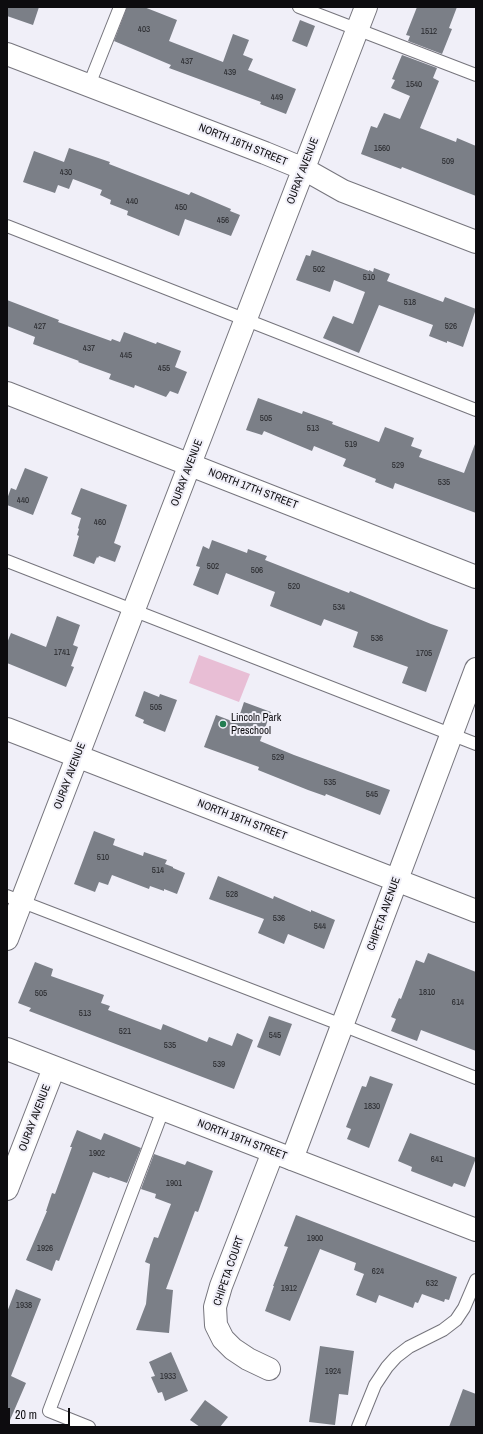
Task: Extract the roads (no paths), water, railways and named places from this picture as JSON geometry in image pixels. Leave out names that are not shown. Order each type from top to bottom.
[{"type":"street","name":"OURAY AVENUE","points":[[7,939],[14,899],[78,756],[366,7]]},
{"type":"street","name":"NORTH 16TH STREET","points":[[7,54],[265,153],[304,170],[343,191],[476,242]]},
{"type":"street","name":"NORTH 17TH STREET","points":[[7,393],[476,577]]},
{"type":"street","name":"CHIPETA AVENUE","points":[[282,1155],[342,1025],[476,669]]},
{"type":"street","name":"NORTH 18TH STREET","points":[[7,729],[476,911]]},
{"type":"street","name":"NORTH 19TH STREET","points":[[7,1049],[476,1230]]},
{"type":"street","name":"OURAY AVENUE","points":[[7,1189],[54,1068]]},
{"type":"street","name":"CHIPETA COURT","points":[[269,1369],[248,1359],[223,1339],[216,1325],[216,1308],[221,1286],[282,1155]]},
{"type":"lane","points":[[89,85],[120,7]]},
{"type":"lane","points":[[299,7],[476,75]]},
{"type":"lane","points":[[7,226],[476,410]]},
{"type":"lane","points":[[7,561],[476,744]]},
{"type":"lane","points":[[14,899],[476,1078]]},
{"type":"lane","points":[[89,1427],[49,1411],[163,1110]]},
{"type":"lane","points":[[358,1427],[375,1385],[387,1367],[396,1357],[410,1347],[443,1330],[456,1320],[464,1308],[476,1280]]},
{"type":"place","name":"Lincoln Park Preschool","points":[[223,724]]}]
